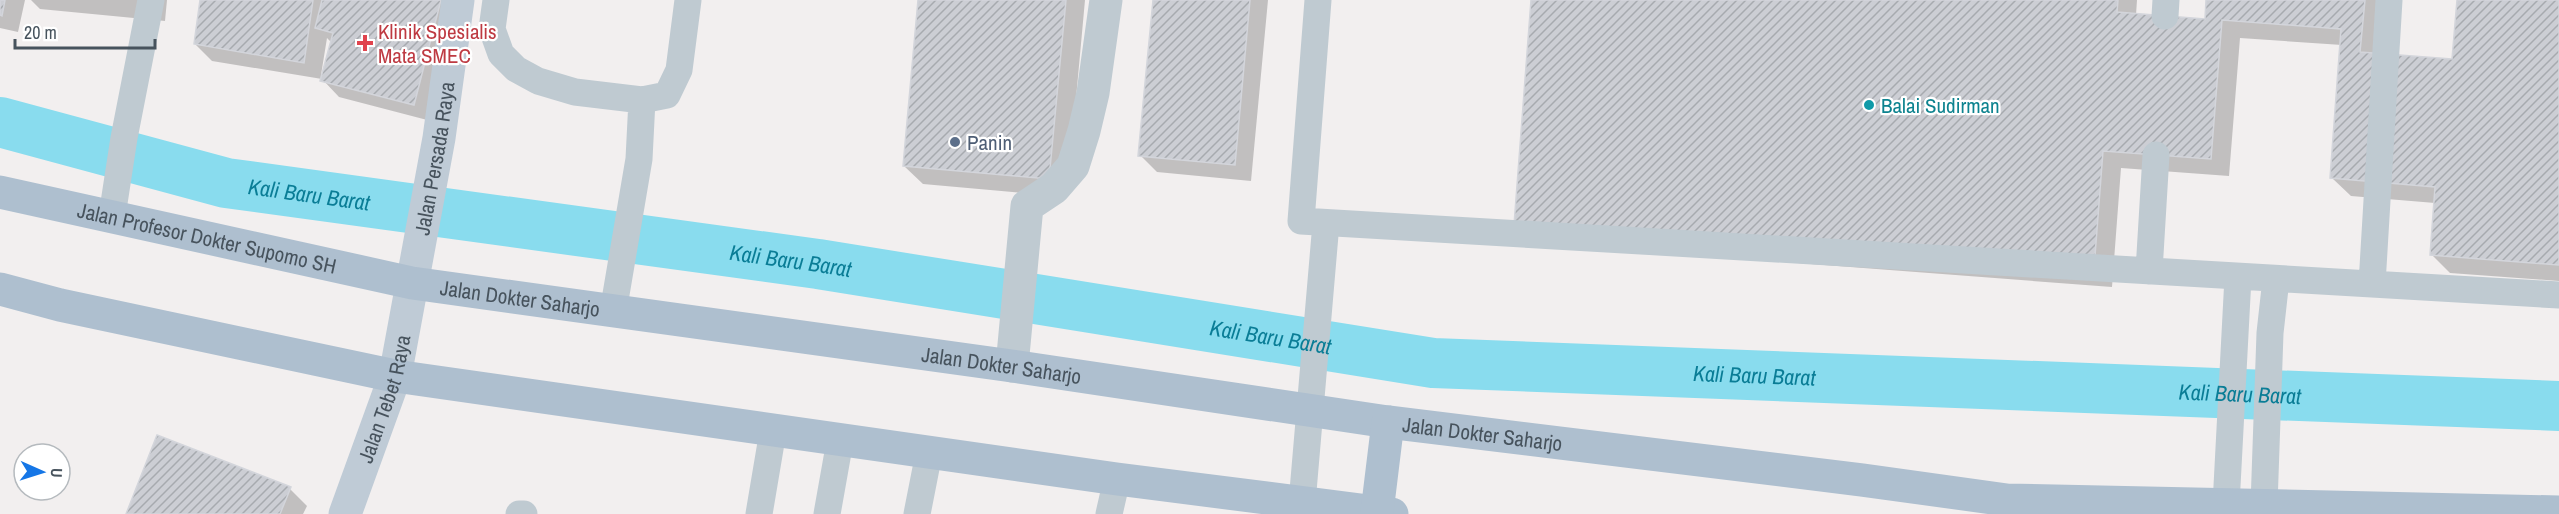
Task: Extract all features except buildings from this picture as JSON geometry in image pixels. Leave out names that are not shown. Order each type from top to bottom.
[{"type":"main road","name":"Jalan Profesor Dokter Supomo SH","points":[[0,192],[112,216],[415,268]]},
{"type":"main road","name":"Jalan Dokter Saharjo","points":[[415,268],[612,312],[1012,366],[1388,422],[1850,478],[2007,500],[2559,512]]},
{"type":"main road","points":[[0,289],[395,376],[1117,480],[1384,513],[1388,422]]},
{"type":"street","name":"Jalan Persada Raya","points":[[415,268],[439,138],[458,0]]},
{"type":"street","points":[[1012,366],[1027,206],[1054,188],[1072,166],[1084,131],[1093,93],[1106,0]]},
{"type":"street","name":"Jalan Tebet Raya","points":[[345,514],[395,376],[415,268]]},
{"type":"lane","points":[[112,216],[124,138],[151,0]]},
{"type":"lane","points":[[496,0],[492,29],[501,54],[516,69],[538,81],[575,92],[642,100],[667,95],[679,70],[688,0]]},
{"type":"lane","points":[[1318,0],[1301,221],[2559,295]]},
{"type":"lane","points":[[2372,284],[2390,0]]},
{"type":"lane","points":[[612,312],[639,159],[642,100]]},
{"type":"lane","points":[[2149,271],[2156,155]]},
{"type":"lane","points":[[1302,503],[1326,223]]},
{"type":"lane","points":[[2226,505],[2238,277]]},
{"type":"lane","points":[[2264,506],[2270,333],[2276,279]]},
{"type":"lane","points":[[759,514],[773,431]]},
{"type":"lane","points":[[827,514],[840,441]]},
{"type":"lane","points":[[917,514],[929,453]]},
{"type":"lane","points":[[1109,514],[1117,480]]},
{"type":"lane","points":[[519,514],[524,514]]},
{"type":"waterway","name":"Kali Baru Barat","points":[[0,122],[226,183],[818,264],[1433,363],[2559,406]]},
{"type":"place","name":"Klinik Spesialis Mata SMEC","points":[[365,43]]},
{"type":"place","name":"Balai Sudirman","points":[[1869,105]]},
{"type":"place","name":"Panin","points":[[955,142]]}]
